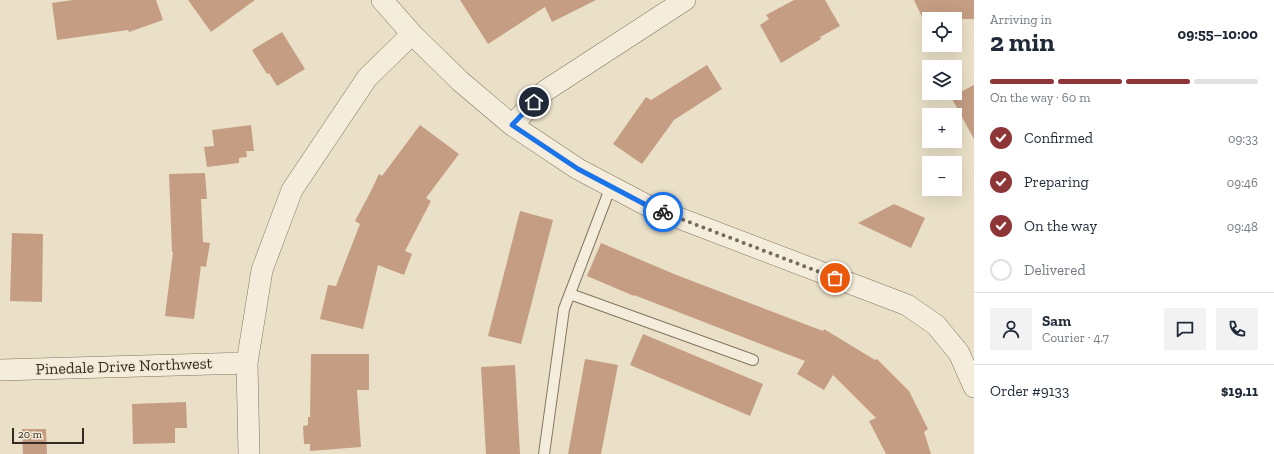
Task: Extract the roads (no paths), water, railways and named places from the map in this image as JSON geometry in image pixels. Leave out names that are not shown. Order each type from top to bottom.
[{"type":"street","points":[[382,0],[412,34],[460,81],[512,125],[578,169],[650,207],[907,305],[936,325],[959,352],[974,387]]},
{"type":"street","points":[[512,125],[545,91],[685,0]]},
{"type":"street","points":[[249,454],[247,363],[262,270],[292,190],[367,78],[412,34]]},
{"type":"street","name":"Pinedale Drive Northwest","points":[[0,370],[247,363]]},
{"type":"lane","points":[[544,454],[564,309],[611,186]]},
{"type":"lane","points":[[570,294],[753,360]]}]
